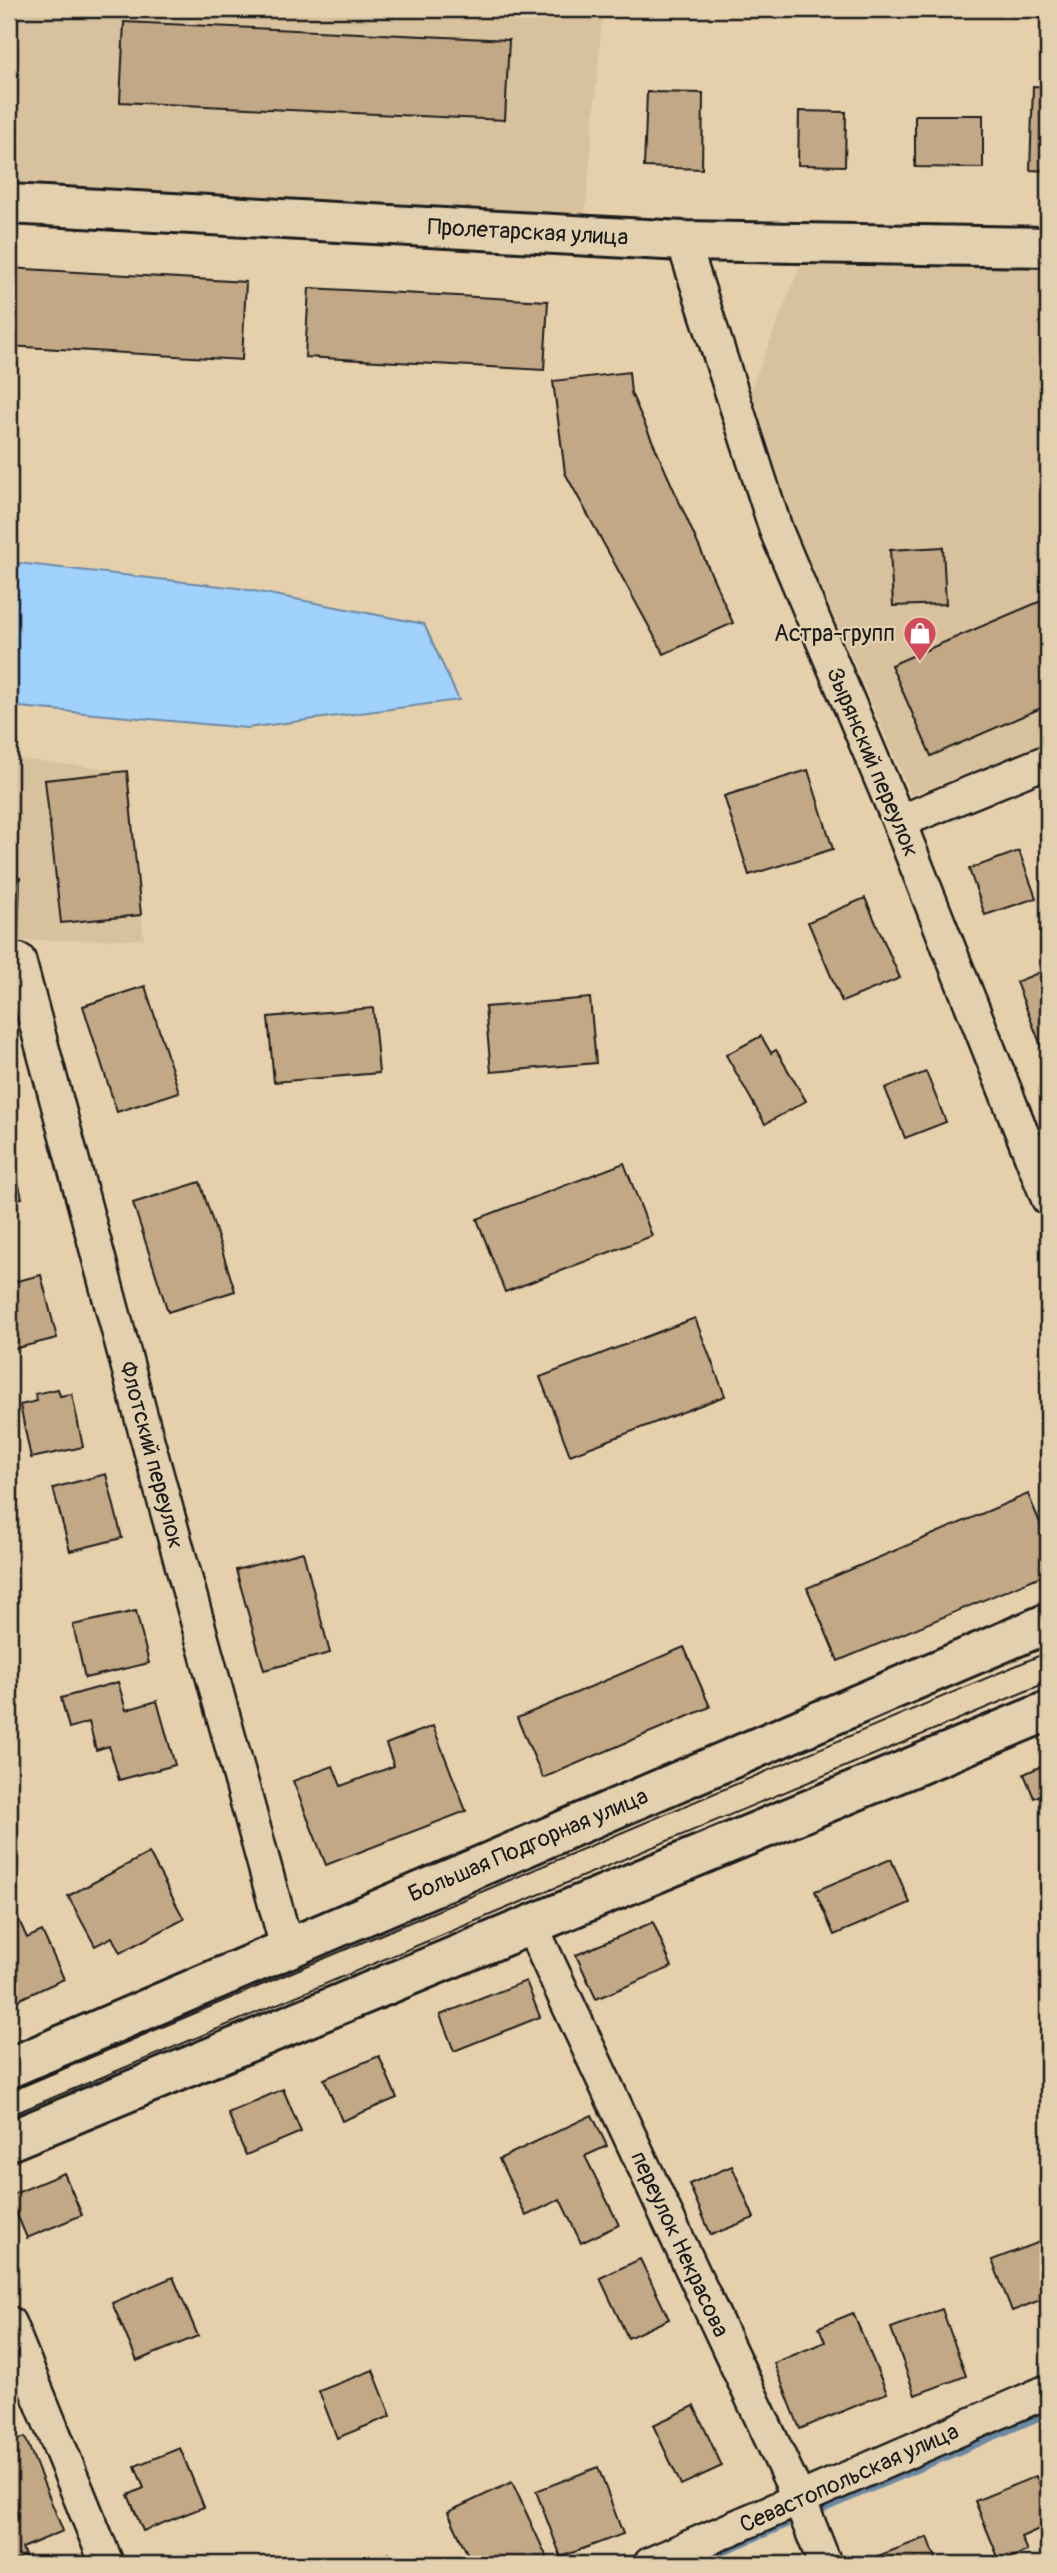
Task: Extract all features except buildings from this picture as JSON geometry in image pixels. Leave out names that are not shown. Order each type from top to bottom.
[{"type":"main road","name":"Пролетарская улица","points":[[9,204],[683,241],[1048,247]]},
{"type":"main road","name":"Большая Подгорная улица","points":[[9,2068],[1048,1623]]},
{"type":"main road","points":[[9,2141],[1048,1711]]},
{"type":"street","name":"Зырянский переулок","points":[[683,241],[776,530],[899,822],[1048,1199]]},
{"type":"street","points":[[899,822],[1048,761]]},
{"type":"street","name":"Флотский переулок","points":[[19,960],[148,1445],[287,1948]]},
{"type":"street","name":"переулок Некрасова","points":[[531,1925],[800,2501],[825,2564]]},
{"type":"street","points":[[9,2323],[107,2564]]},
{"type":"street","name":"Севастопольская улица","points":[[650,2564],[1048,2391]]},
{"type":"shaded area","points":[[9,9],[603,9],[585,219],[9,188]]},
{"type":"shaded area","points":[[800,266],[1048,269],[1048,742],[911,795],[795,526],[751,389]]},
{"type":"shaded area","points":[[9,758],[127,771],[144,939],[9,941]]},
{"type":"water","points":[[9,562],[238,588],[424,624],[459,700],[247,728],[9,706]]},
{"type":"waterway","points":[[690,2564],[1048,2412]]},
{"type":"tram line","points":[[9,2092],[1048,1652]]},
{"type":"tram line","points":[[9,2116],[1048,1682]]},
{"type":"place","name":"Астра-групп","points":[[920,663]]}]
